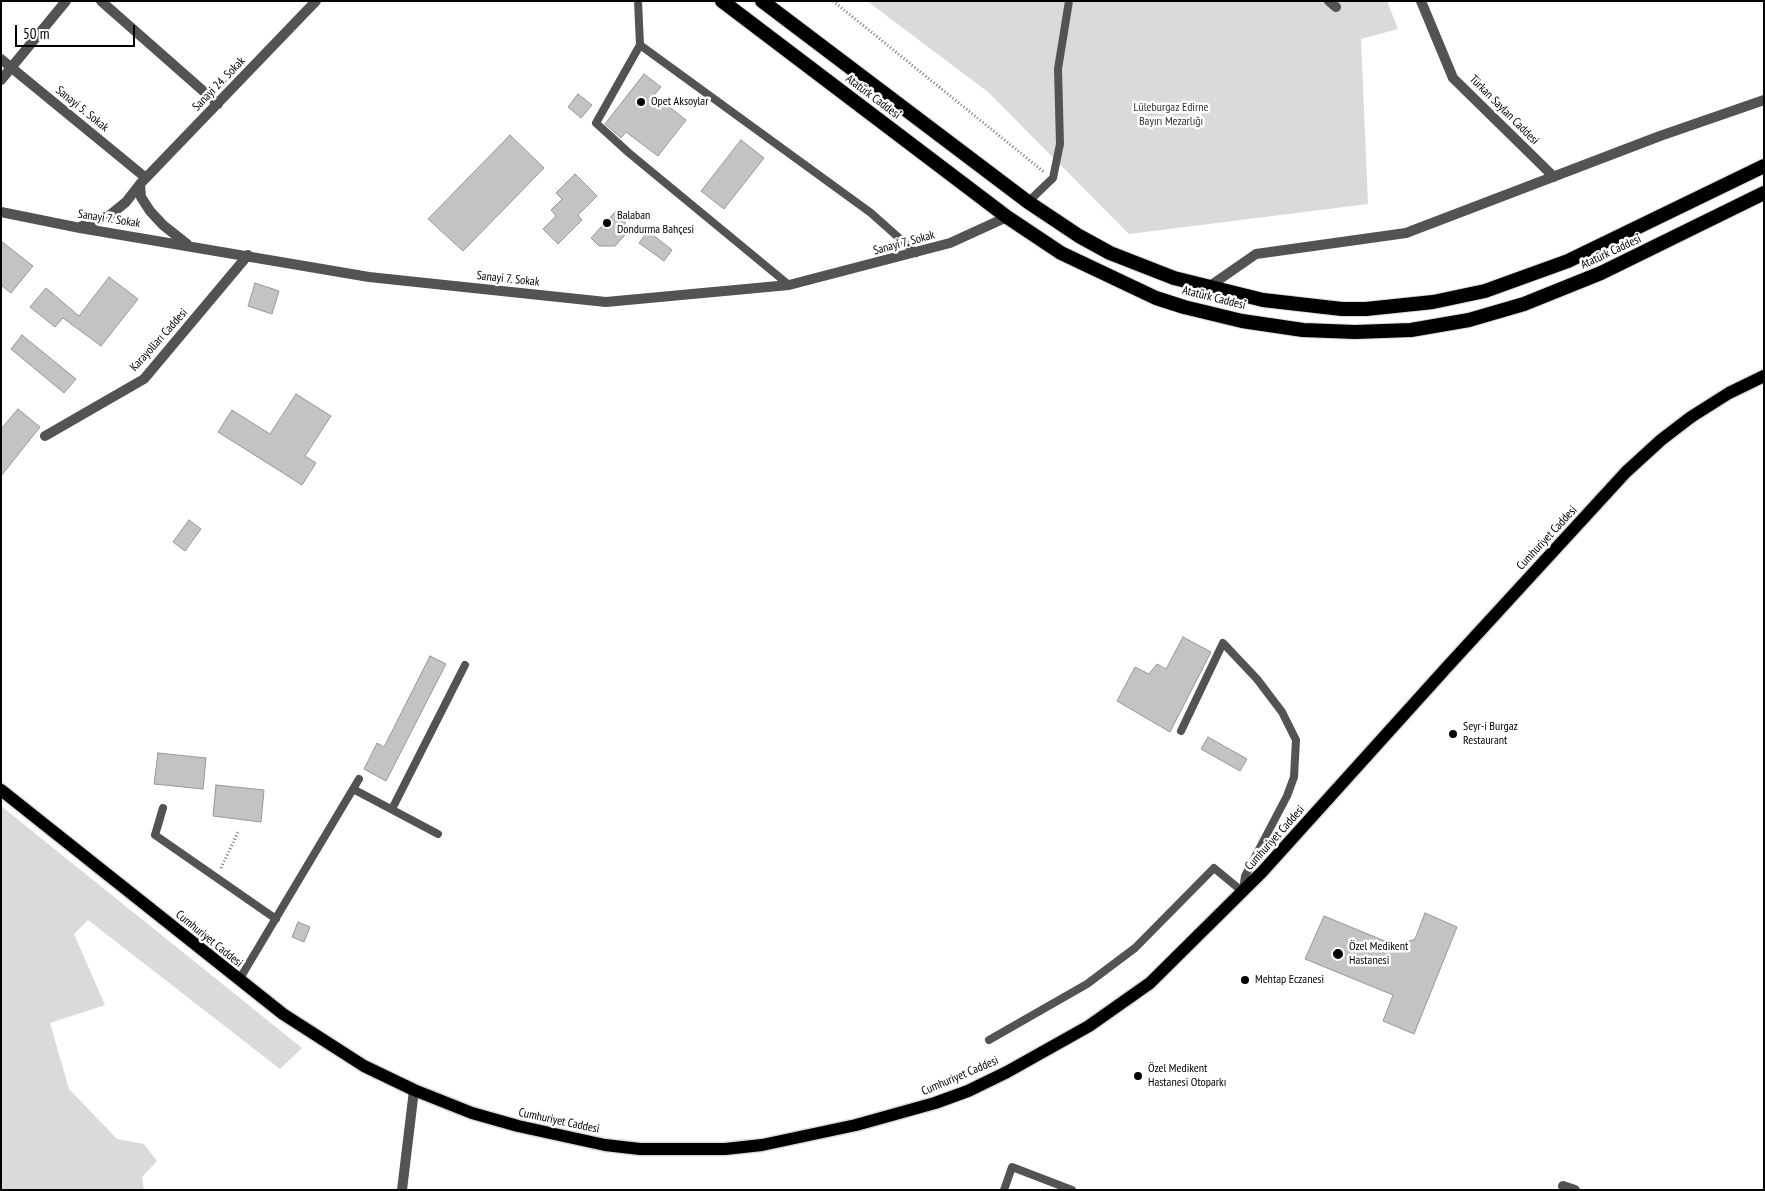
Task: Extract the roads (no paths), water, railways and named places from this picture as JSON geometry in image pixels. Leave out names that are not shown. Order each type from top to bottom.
[{"type":"highway","name":"Atatürk Caddesi","points":[[722,1],[1007,217],[1060,253],[1156,298],[1242,321],[1303,330],[1384,332],[1435,327],[1469,320],[1550,294],[1631,260],[1764,193]]},
{"type":"highway","name":"Atatürk Caddesi","points":[[762,1],[1028,202],[1079,236],[1110,253],[1174,278],[1207,288],[1263,300],[1342,309],[1400,306],[1461,297],[1539,274],[1764,166]]},
{"type":"main road","name":"Cumhuriyet Caddesi","points":[[1,790],[283,1014],[364,1066],[414,1090],[472,1112],[518,1126],[605,1145],[640,1149],[725,1149],[762,1145],[856,1125],[968,1091],[1032,1059],[1074,1035],[1150,983],[1243,892],[1626,472],[1661,440],[1691,417],[1729,393],[1764,376]]},
{"type":"street","points":[[1,80],[66,1]]},
{"type":"street","points":[[101,1],[218,104]]},
{"type":"street","name":"Sanayi 24. Sokak","points":[[80,228],[110,215],[126,202],[143,181],[316,1]]},
{"type":"street","name":"Türkan Saylan Caddesi","points":[[1421,1],[1454,78],[1554,177]]},
{"type":"street","name":"Sanayi 5. Sokak","points":[[1,59],[143,181]]},
{"type":"street","points":[[1207,288],[1256,254],[1406,234],[1554,177],[1764,100]]},
{"type":"street","points":[[143,181],[142,197],[150,211],[163,225],[189,245]]},
{"type":"street","name":"Sanayi 7. Sokak","points":[[1,212],[80,228],[369,277],[606,302],[789,285],[950,244],[1007,217]]},
{"type":"street","name":"Karayolları Caddesi","points":[[44,436],[144,379],[248,255]]},
{"type":"street","points":[[402,1190],[414,1090]]},
{"type":"street","points":[[1563,1186],[1575,1190]]},
{"type":"lane","points":[[638,1],[640,45],[596,123],[629,153],[789,285]]},
{"type":"lane","points":[[1028,202],[1052,178],[1060,144],[1058,69],[1066,9],[1069,1]]},
{"type":"lane","points":[[640,45],[871,213],[916,253]]},
{"type":"lane","points":[[1181,731],[1223,643],[1257,679],[1282,712],[1296,740],[1294,777],[1288,796],[1245,876],[1243,892]]},
{"type":"lane","points":[[392,810],[465,665]]},
{"type":"lane","points":[[239,980],[359,779]]},
{"type":"lane","points":[[353,789],[438,834]]},
{"type":"lane","points":[[163,808],[155,835],[276,919]]},
{"type":"lane","points":[[989,1040],[1087,984],[1136,948],[1214,868],[1243,892]]},
{"type":"lane","points":[[1004,1190],[1012,1167],[1072,1190]]},
{"type":"place","name":"Opet Aksoylar","points":[[641,102]]},
{"type":"place","name":"Balaban Dondurma Bahçesi","points":[[607,223]]},
{"type":"place","name":"Seyr-i Burgaz Restaurant","points":[[1453,734]]},
{"type":"place","name":"Özel Medikent Hastanesi","points":[[1338,954]]},
{"type":"place","name":"Mehtap Eczanesi","points":[[1245,980]]},
{"type":"place","name":"Özel Medikent Hastanesi Otoparkı","points":[[1138,1076]]},
{"type":"park label","name":"Lüleburgaz Edirne Bayırı Mezarlığı","points":[[1171,115]]}]
